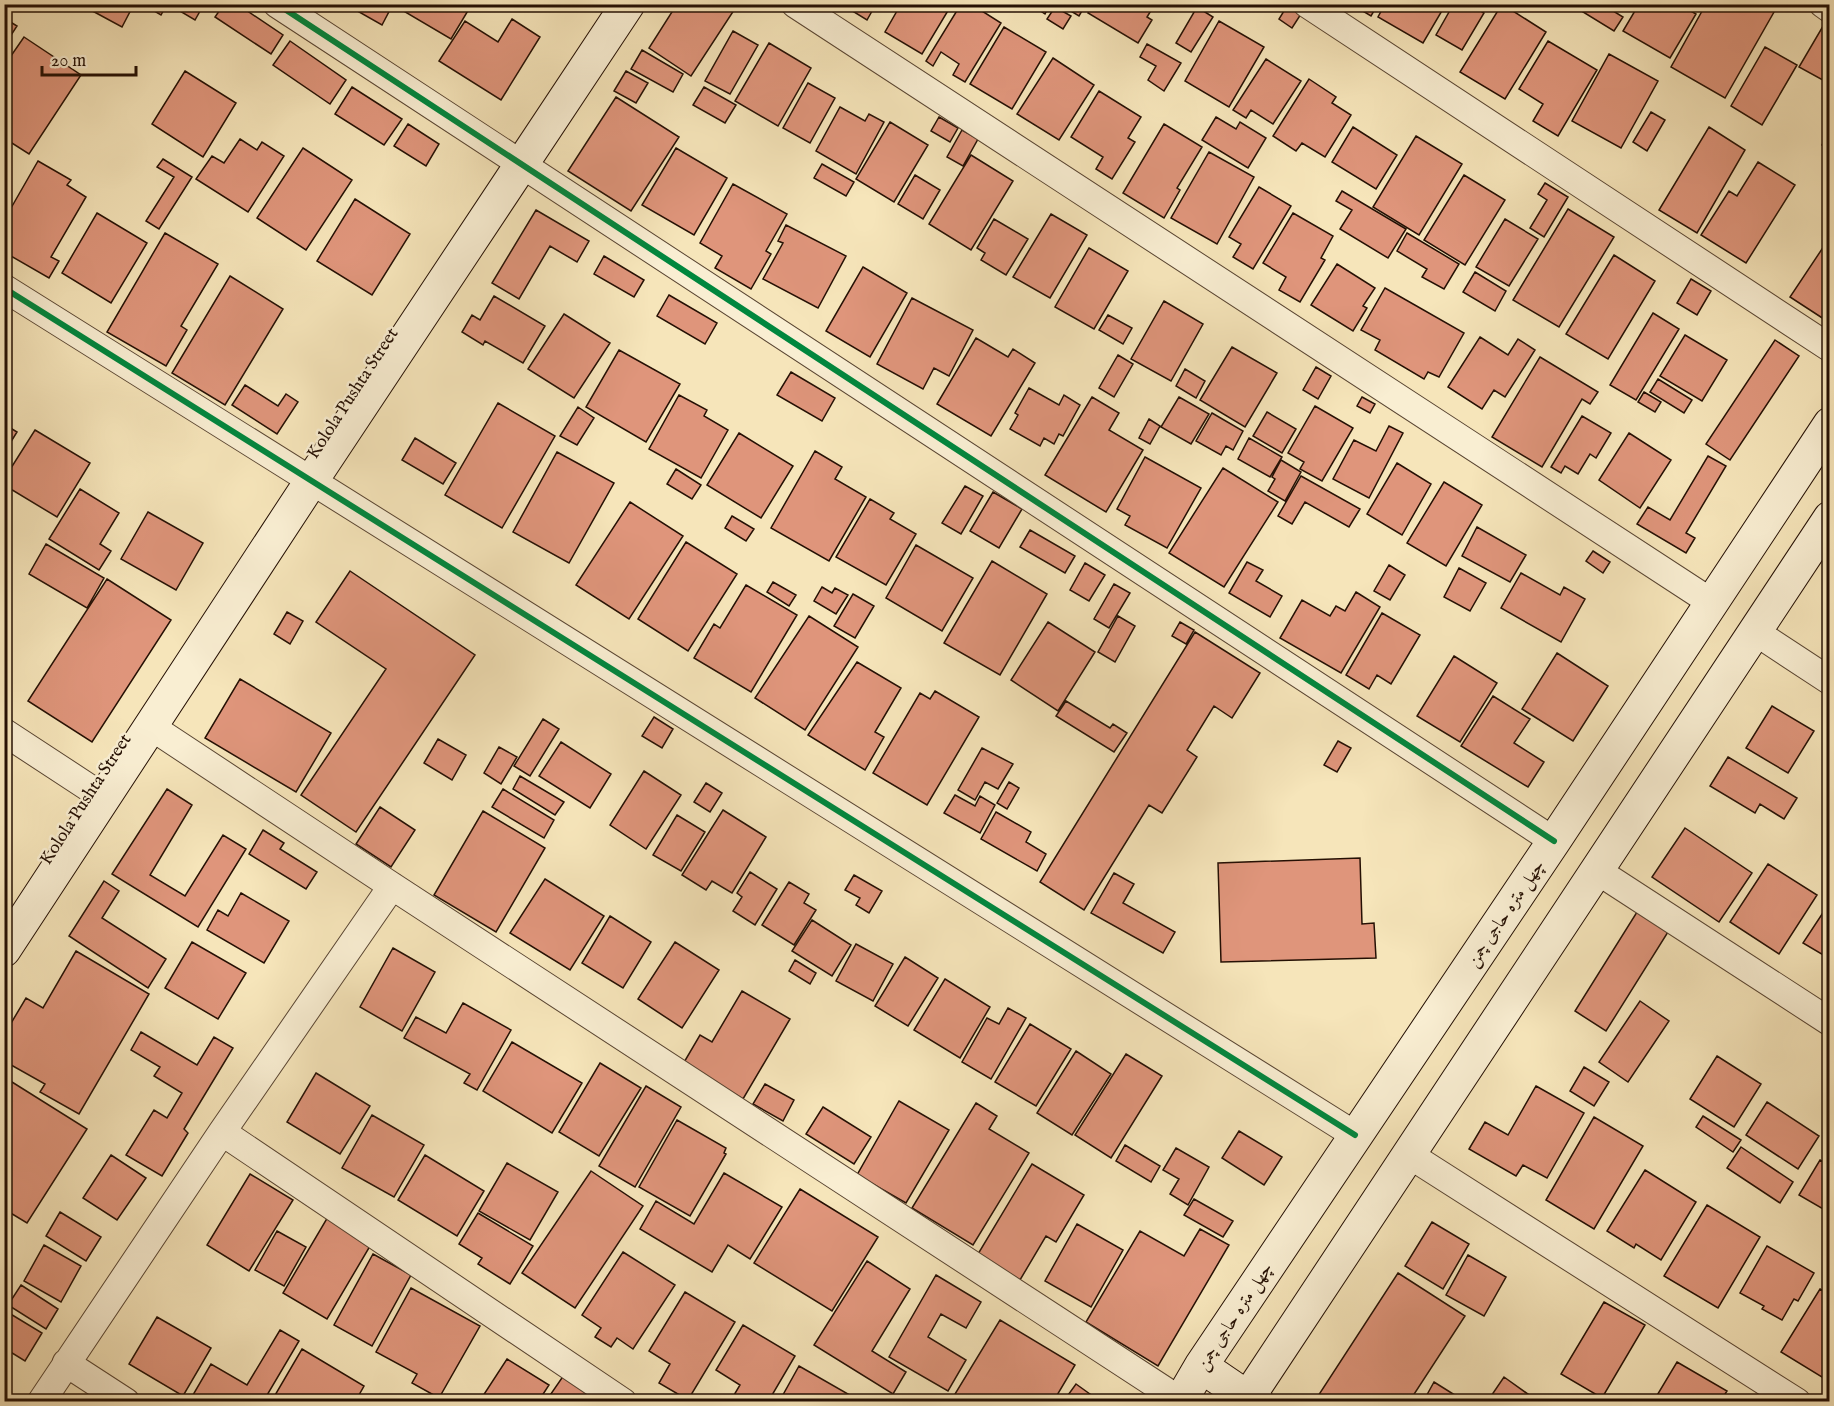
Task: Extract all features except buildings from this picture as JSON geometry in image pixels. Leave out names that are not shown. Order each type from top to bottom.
[{"type":"street","points":[[277,4],[1554,841]]},
{"type":"street","name":"Kolola Pushta Street","points":[[4,950],[628,4]]},
{"type":"street","points":[[795,4],[1711,602]]},
{"type":"street","points":[[1307,4],[1830,348]]},
{"type":"street","points":[[1823,4],[1830,9]]},
{"type":"street","points":[[4,288],[1354,1135]]},
{"type":"street","name":"چهل متره حاجی چمن","points":[[1181,1401],[1201,1366],[1354,1135],[1554,841],[1830,424]]},
{"type":"street","points":[[1201,1366],[1250,1401],[1408,1154],[1830,518]]},
{"type":"street","points":[[1754,631],[1830,681]]},
{"type":"street","points":[[150,726],[1181,1401]]},
{"type":"street","points":[[4,732],[103,797]]},
{"type":"street","points":[[1596,870],[1830,1022]]},
{"type":"street","points":[[41,1401],[222,1131],[392,886]]},
{"type":"street","points":[[222,1131],[623,1401]]},
{"type":"street","points":[[1408,1154],[1797,1401]]},
{"type":"street","points":[[66,1362],[126,1401]]},
{"type":"cycle path","points":[[277,4],[1554,841]]},
{"type":"cycle path","points":[[4,288],[1355,1135]]}]
